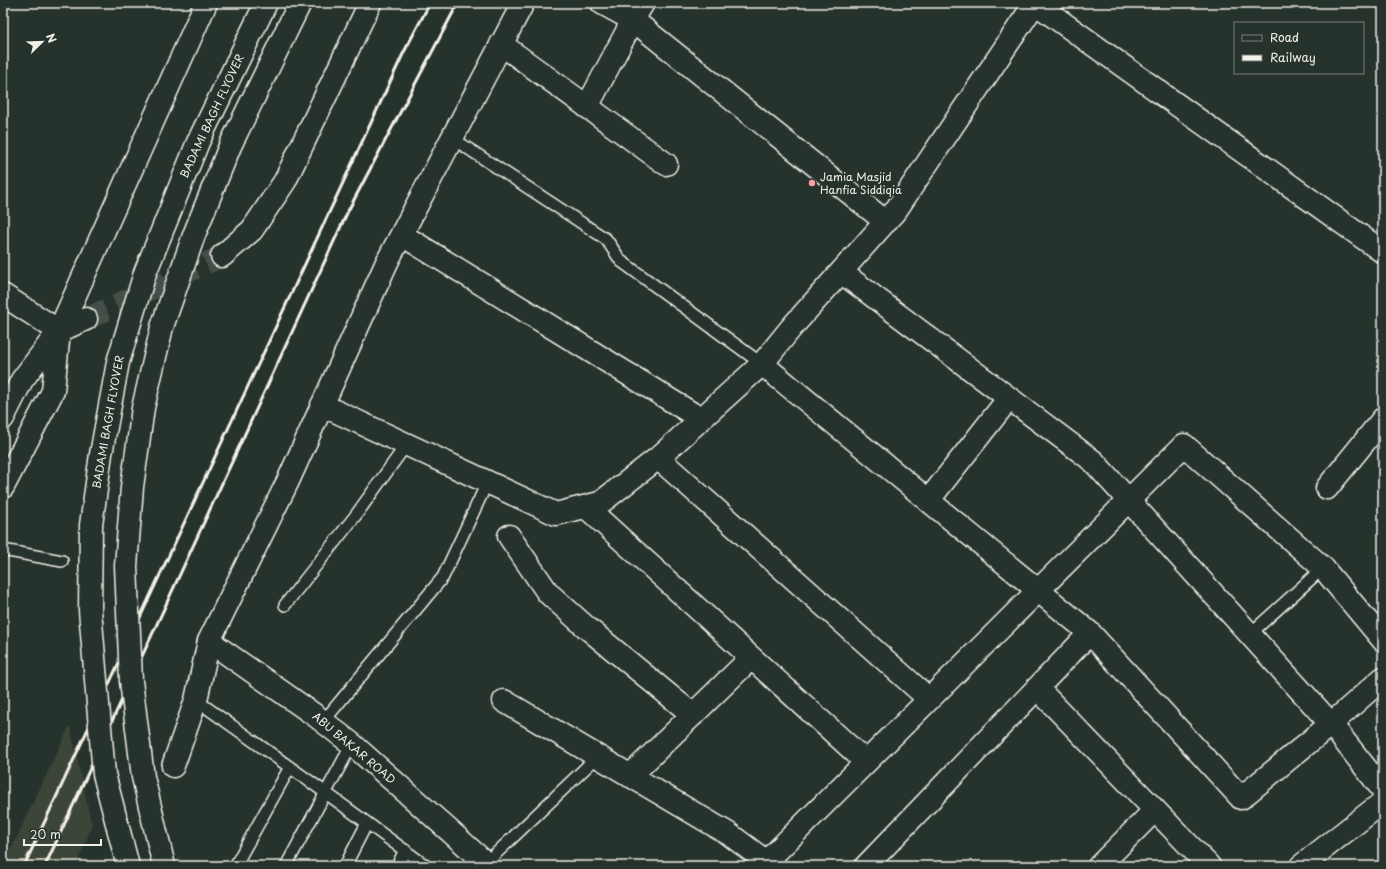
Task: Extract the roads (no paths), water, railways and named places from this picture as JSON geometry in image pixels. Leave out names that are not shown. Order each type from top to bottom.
[{"type":"street","points":[[3,418],[22,380],[59,331],[206,3]]},
{"type":"street","name":"BADAMI BAGH FLYOVER","points":[[128,866],[104,774],[90,610],[91,525],[101,454],[118,362],[145,273],[198,142],[266,3]]},
{"type":"street","points":[[164,866],[144,777],[131,681],[126,566],[132,487],[143,408],[162,327],[194,235],[230,146],[300,3]]},
{"type":"street","points":[[222,256],[252,230],[285,180],[370,3]]},
{"type":"street","points":[[174,766],[196,700],[209,641],[288,481],[388,262],[523,3]]},
{"type":"street","points":[[602,3],[638,12],[886,222]]},
{"type":"street","points":[[322,405],[556,514],[600,503],[658,458],[762,364],[791,328],[886,222],[901,204],[1035,3],[1383,252]]},
{"type":"street","points":[[586,107],[638,12]]},
{"type":"street","points":[[501,44],[666,164]]},
{"type":"street","points":[[402,235],[701,419]]},
{"type":"street","points":[[841,272],[1093,461],[1332,724],[1383,790]]},
{"type":"street","points":[[3,294],[59,331]]},
{"type":"street","points":[[59,331],[86,319]]},
{"type":"street","points":[[3,487],[53,391],[59,331]]},
{"type":"street","points":[[762,364],[1090,633],[1241,798],[1332,724],[1383,678]]},
{"type":"street","points":[[928,501],[1010,398]]},
{"type":"street","points":[[1327,488],[1383,419]]},
{"type":"street","points":[[504,701],[728,834],[769,864],[866,762],[1184,445],[1323,568],[1383,640]]},
{"type":"street","points":[[658,458],[929,700]]},
{"type":"street","points":[[586,507],[866,762]]},
{"type":"street","points":[[509,536],[548,593],[586,627],[693,715]]},
{"type":"street","points":[[866,866],[1090,633]]},
{"type":"street","name":"ABU BAKAR ROAD","points":[[209,641],[352,744],[487,865]]},
{"type":"street","points":[[630,776],[751,658]]},
{"type":"street","points":[[1037,688],[1210,866]]},
{"type":"street","points":[[1302,866],[1383,802]]},
{"type":"street","points":[[1098,866],[1155,810]]},
{"type":"lane","points":[[452,138],[606,239],[621,261],[762,364]]},
{"type":"lane","points":[[285,605],[356,515],[406,445]]},
{"type":"lane","points":[[323,722],[443,577],[488,483]]},
{"type":"lane","points":[[3,550],[62,561]]},
{"type":"lane","points":[[1250,634],[1323,568]]},
{"type":"lane","points":[[196,700],[326,792],[426,866]]},
{"type":"lane","points":[[286,866],[352,744]]},
{"type":"lane","points":[[487,865],[597,757]]},
{"type":"lane","points":[[235,866],[290,767]]},
{"type":"lane","points":[[345,866],[367,823]]},
{"type":"lane","points":[[397,866],[405,850]]},
{"type":"tunnel","points":[[86,319],[222,256]]},
{"type":"railway","points":[[24,866],[404,52],[430,3]]},
{"type":"railway","points":[[45,866],[348,211],[458,3]]},
{"type":"place","name":"Jamia Masjid Hanfia Siddiqia","points":[[812,183]]}]
